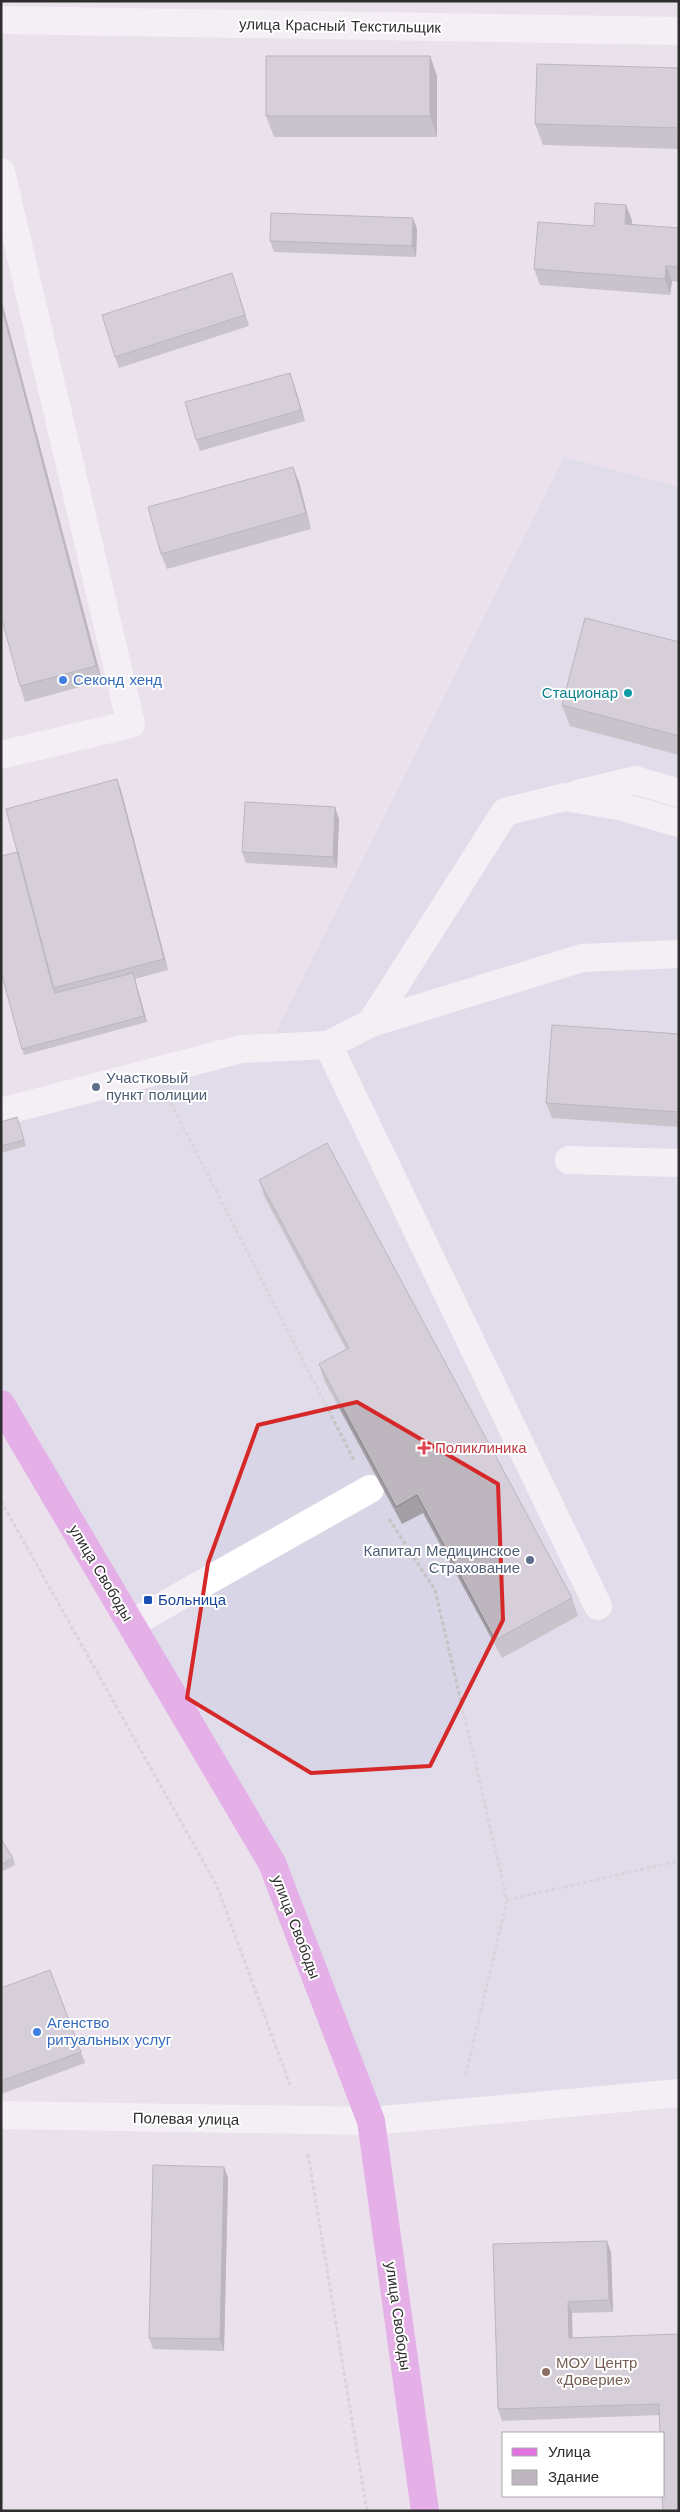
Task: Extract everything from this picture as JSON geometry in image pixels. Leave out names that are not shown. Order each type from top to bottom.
[{"type":"main road","name":"улица Свободы","points":[[1,1404],[272,1863],[371,2121],[425,2511]]},
{"type":"street","name":"улица Красный Текстильщик","points":[[1,20],[679,31]]},
{"type":"street","points":[[1,172],[131,724],[1,755]]},
{"type":"street","points":[[371,1023],[505,812],[636,780],[679,793]]},
{"type":"street","points":[[565,797],[619,806],[679,823]]},
{"type":"street","points":[[1,1112],[241,1049],[328,1045],[371,1023],[582,958],[679,954]]},
{"type":"street","points":[[328,1045],[598,1606]]},
{"type":"street","points":[[569,1160],[679,1163]]},
{"type":"street","points":[[131,1624],[370,1489]]},
{"type":"street","name":"Полевая улица","points":[[1,2115],[371,2121],[679,2093]]},
{"type":"path","points":[[155,1072],[370,1489],[435,1590],[507,1900],[457,2113]]},
{"type":"path","points":[[1,1501],[217,1886],[303,2121],[366,2511]]},
{"type":"path","points":[[507,1900],[679,1861]]},
{"type":"highlighted area","points":[[357,1402],[498,1484],[503,1620],[430,1766],[311,1773],[187,1698],[208,1563],[258,1425]]},
{"type":"shaded area","points":[[564,457],[679,487],[679,2092],[371,2119],[274,1862],[1,1401],[1,1113],[241,1050],[275,1034]]},
{"type":"building","points":[[266,56],[430,56],[430,116],[266,116]]},
{"type":"building","points":[[537,64],[679,68],[679,128],[535,124]]},
{"type":"building","points":[[595,203],[626,205],[625,224],[679,228],[679,267],[666,266],[665,279],[534,269],[538,222],[594,226]]},
{"type":"building","points":[[271,213],[413,218],[412,246],[270,241]]},
{"type":"building","points":[[232,273],[245,315],[115,357],[102,315]]},
{"type":"building","points":[[1,305],[96,666],[20,686],[1,616]]},
{"type":"building","points":[[290,373],[301,410],[196,440],[185,402]]},
{"type":"building","points":[[293,467],[306,513],[161,554],[148,507]]},
{"type":"building","name":"Стационар","points":[[585,618],[679,642],[679,736],[562,705]]},
{"type":"building","points":[[117,779],[164,959],[53,988],[6,809]]},
{"type":"building","points":[[245,802],[335,807],[333,857],[242,852]]},
{"type":"building","points":[[18,852],[55,993],[133,973],[144,1016],[22,1049],[1,972],[1,856]]},
{"type":"building","points":[[552,1025],[679,1034],[679,1112],[546,1103]]},
{"type":"building","points":[[17,1117],[24,1140],[1,1146],[1,1122]]},
{"type":"building","name":"Поликлиника","points":[[327,1143],[572,1598],[495,1640],[417,1495],[396,1507],[319,1364],[349,1348],[259,1180]]},
{"type":"building","points":[[1,1839],[13,1858],[1,1865]]},
{"type":"building","name":"Агенство ритуальных услуг","points":[[50,1970],[81,2052],[1,2081],[1,1988]]},
{"type":"building","points":[[153,2165],[224,2167],[220,2339],[149,2338]]},
{"type":"building","points":[[607,2241],[609,2300],[568,2302],[569,2338],[679,2334],[679,2511],[663,2511],[662,2497],[665,2497],[665,2432],[660,2432],[659,2404],[498,2409],[493,2244]]},
{"type":"place","name":"Секонд хенд","points":[[63,680]]},
{"type":"place","name":"Стационар","points":[[628,693]]},
{"type":"place","name":"Участковый пункт полиции","points":[[96,1087]]},
{"type":"place","name":"Поликлиника","points":[[424,1448]]},
{"type":"place","name":"Капитал Медицинское Страхование","points":[[530,1560]]},
{"type":"place","name":"Больница","points":[[148,1600]]},
{"type":"place","name":"Агенство ритуальных услуг","points":[[37,2032]]},
{"type":"place","name":"МОУ Центр «Доверие»","points":[[546,2372]]}]
